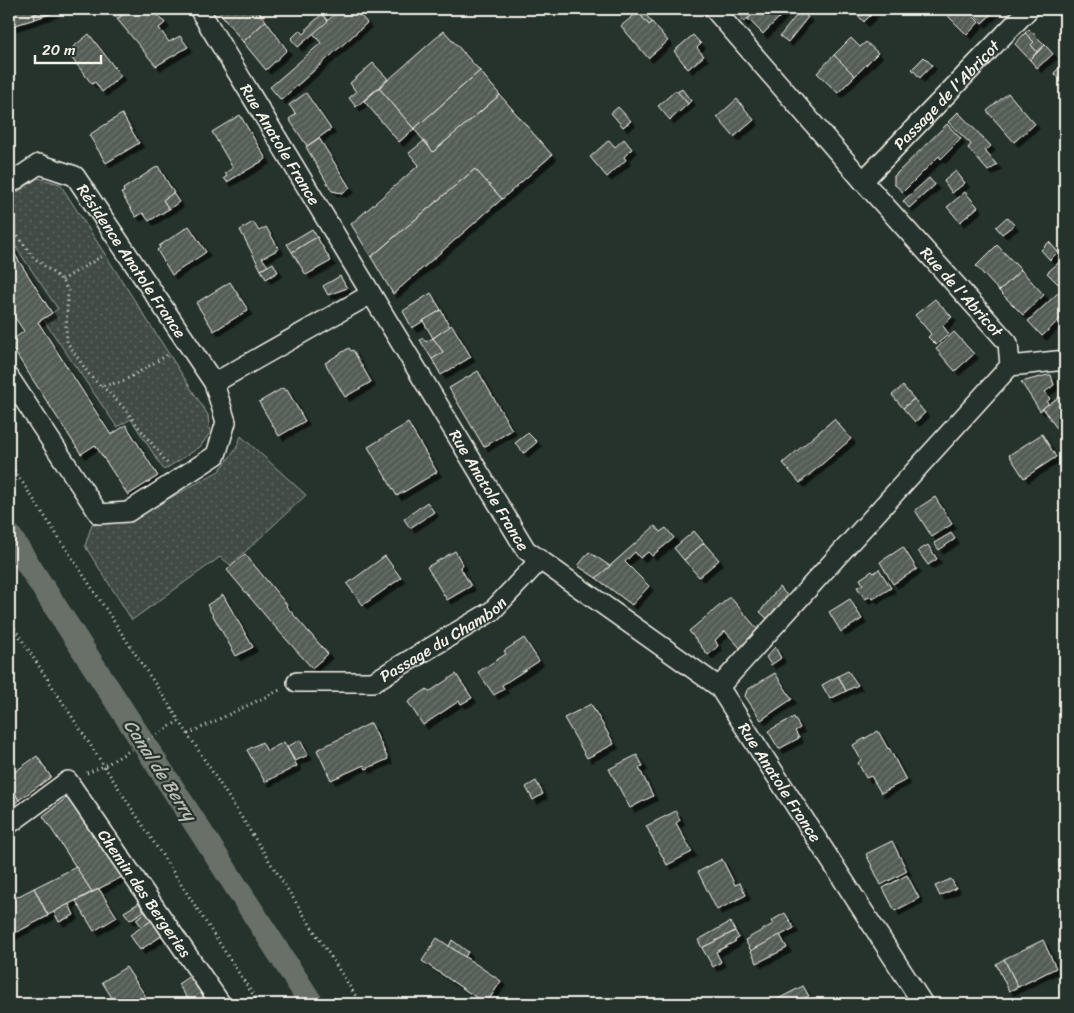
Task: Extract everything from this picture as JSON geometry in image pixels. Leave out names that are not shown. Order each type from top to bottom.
[{"type":"street","name":"Rue Anatole France","points":[[199,9],[526,550],[719,687],[923,1004]]},
{"type":"street","name":"Rue de l'Abricot","points":[[714,9],[863,181],[1008,343],[1010,366]]},
{"type":"street","name":"Passage de l'Abricot","points":[[863,181],[1030,9]]},
{"type":"street","name":"Résidence Anatole France","points":[[9,184],[39,164],[76,176],[214,383],[226,422],[216,455],[128,512],[98,514],[9,377]]},
{"type":"street","points":[[214,383],[371,294]]},
{"type":"street","points":[[719,687],[1010,366],[1065,360]]},
{"type":"street","name":"Passage du Chambon","points":[[297,682],[373,682],[492,611],[540,560]]},
{"type":"street","name":"Chemin des Bergeries","points":[[9,824],[68,781],[221,1004]]},
{"type":"path","points":[[9,224],[33,257],[62,280],[68,291],[67,342],[90,376],[123,407],[163,457],[176,481]]},
{"type":"path","points":[[62,280],[121,244]]},
{"type":"path","points":[[101,386],[122,382],[187,343]]},
{"type":"path","points":[[9,462],[188,734],[361,1004]]},
{"type":"path","points":[[9,620],[259,1004]]},
{"type":"path","points":[[188,734],[297,682]]},
{"type":"path","points":[[104,766],[179,721]]},
{"type":"shaded area","points":[[38,178],[60,184],[208,415],[210,433],[200,447],[164,470],[131,419],[117,427],[43,319],[58,309],[9,237],[9,198]]},
{"type":"shaded area","points":[[241,436],[306,495],[231,565],[220,557],[132,620],[85,546],[92,524],[128,521],[219,471],[236,449]]},
{"type":"building","points":[[9,9],[52,9],[34,14],[35,19],[9,27]]},
{"type":"building","points":[[57,9],[58,11],[35,19],[34,14]]},
{"type":"building","points":[[109,9],[132,9],[117,19]]},
{"type":"building","points":[[132,9],[153,9],[165,23],[159,28],[169,42],[180,36],[188,47],[156,66],[117,19]]},
{"type":"building","points":[[217,9],[256,9],[266,21],[243,42]]},
{"type":"building","points":[[341,9],[358,9],[356,10],[367,23],[281,100],[270,87],[321,43],[313,33]]},
{"type":"building","points":[[641,9],[652,22],[649,25],[638,12]]},
{"type":"building","points":[[731,9],[759,9],[744,22]]},
{"type":"building","points":[[759,9],[771,9],[779,18],[763,34],[748,19]]},
{"type":"building","points":[[771,9],[778,9],[783,13],[779,18]]},
{"type":"building","points":[[860,9],[877,9],[864,22],[856,13]]},
{"type":"building","points":[[941,9],[966,9],[979,22],[967,35]]},
{"type":"building","points":[[969,9],[997,9],[982,23]]},
{"type":"building","points":[[800,11],[808,17],[788,42],[780,36]]},
{"type":"building","points":[[638,12],[649,25],[652,22],[668,41],[648,58],[621,26]]},
{"type":"building","points":[[322,14],[328,21],[298,47],[291,39],[300,30],[304,34],[307,28]]},
{"type":"building","points":[[266,21],[287,50],[266,70],[243,42]]},
{"type":"building","points":[[1029,29],[1045,45],[1037,52],[1031,45],[1034,42],[1025,33]]},
{"type":"building","points":[[444,31],[480,71],[414,129],[379,88]]},
{"type":"building","points":[[1025,33],[1034,42],[1031,45],[1037,52],[1030,60],[1015,44]]},
{"type":"building","points":[[89,34],[121,76],[102,92],[95,82],[92,84],[67,52]]},
{"type":"building","points":[[693,35],[701,44],[697,48],[704,56],[688,69],[674,51]]},
{"type":"building","points":[[851,38],[860,47],[866,42],[878,53],[855,76],[834,55]]},
{"type":"building","points":[[1045,45],[1053,54],[1037,68],[1030,60]]},
{"type":"building","points":[[834,55],[855,76],[838,93],[817,73]]},
{"type":"building","points":[[924,57],[932,65],[920,78],[912,69]]},
{"type":"building","points":[[1065,62],[1065,85],[1054,73]]},
{"type":"building","points":[[373,63],[388,79],[356,107],[349,98],[356,92],[350,83]]},
{"type":"building","points":[[480,71],[500,95],[433,152],[414,129]]},
{"type":"building","points":[[379,88],[414,129],[399,142],[364,101]]},
{"type":"building","points":[[682,89],[691,101],[688,104],[677,92]]},
{"type":"building","points":[[676,90],[688,104],[670,120],[658,106]]},
{"type":"building","points":[[306,93],[331,129],[307,146],[289,119],[296,114],[289,105]]},
{"type":"building","points":[[1008,93],[1035,124],[1014,142],[987,111]]},
{"type":"building","points":[[500,95],[552,155],[502,199],[475,169],[371,257],[351,224],[419,165],[409,153],[424,141],[433,152]]},
{"type":"building","points":[[737,99],[754,120],[734,137],[717,117]]},
{"type":"building","points":[[618,107],[631,121],[623,127],[611,113]]},
{"type":"building","points":[[958,112],[991,146],[985,151],[997,165],[988,171],[968,148],[971,144],[948,122]]},
{"type":"building","points":[[122,114],[139,143],[106,163],[89,135]]},
{"type":"building","points":[[240,115],[266,159],[227,182],[224,178],[227,176],[225,173],[233,168],[212,132]]},
{"type":"building","points":[[947,124],[961,139],[941,159],[939,156],[903,192],[894,184],[894,176]]},
{"type":"building","points":[[319,138],[350,188],[342,193],[332,191],[306,147]]},
{"type":"building","points":[[624,139],[632,149],[624,157],[626,160],[607,177],[590,157],[609,140],[615,147]]},
{"type":"building","points":[[158,166],[174,193],[163,200],[169,209],[149,221],[143,213],[136,217],[121,193],[124,192],[123,189]]},
{"type":"building","points":[[475,169],[502,199],[393,294],[371,257]]},
{"type":"building","points":[[956,171],[965,183],[952,193],[944,181]]},
{"type":"building","points":[[929,178],[935,185],[909,208],[903,201]]},
{"type":"building","points":[[965,192],[978,207],[960,222],[947,207]]},
{"type":"building","points":[[173,193],[179,202],[169,209],[163,200]]},
{"type":"building","points":[[1007,217],[1014,225],[1002,234],[996,227]]},
{"type":"building","points":[[253,222],[259,231],[266,227],[279,249],[262,258],[268,266],[261,270],[240,230]]},
{"type":"building","points":[[189,226],[206,252],[172,275],[157,250],[160,248],[159,246]]},
{"type":"building","points":[[312,229],[317,237],[292,252],[287,244]]},
{"type":"building","points":[[317,237],[331,261],[306,275],[292,252]]},
{"type":"building","points":[[1049,242],[1058,252],[1050,260],[1041,250]]},
{"type":"building","points":[[9,245],[52,313],[38,322],[111,435],[126,425],[158,476],[128,495],[95,445],[81,454],[9,343],[24,331],[9,309]]},
{"type":"building","points":[[997,245],[1021,270],[999,291],[976,266]]},
{"type":"building","points":[[1065,257],[1065,277],[1058,284],[1047,273]]},
{"type":"building","points":[[273,263],[278,272],[266,279],[261,270]]},
{"type":"building","points":[[1021,270],[1044,295],[1023,315],[999,291]]},
{"type":"building","points":[[340,276],[347,288],[328,295],[323,286]]},
{"type":"building","points":[[230,282],[248,310],[214,331],[196,303]]},
{"type":"building","points":[[1060,291],[1065,296],[1065,314],[1042,336],[1028,321]]},
{"type":"building","points":[[431,293],[441,310],[412,328],[403,311]]},
{"type":"building","points":[[935,299],[952,317],[943,326],[949,334],[936,345],[928,337],[931,334],[915,315]]},
{"type":"building","points":[[441,310],[450,327],[433,338],[423,321]]},
{"type":"building","points":[[452,325],[471,357],[441,375],[432,359],[443,352],[433,338]]},
{"type":"building","points":[[954,332],[974,354],[955,371],[936,349]]},
{"type":"building","points":[[423,338],[426,342],[433,338],[443,352],[432,359],[420,340]]},
{"type":"building","points":[[349,348],[351,351],[353,350],[371,382],[345,397],[325,363]]},
{"type":"building","points":[[478,371],[512,430],[484,447],[449,388]]},
{"type":"building","points":[[1051,375],[1054,385],[1045,392],[1050,399],[1047,402],[1048,404],[1040,411],[1021,382]]},
{"type":"building","points":[[903,386],[914,399],[903,408],[892,395]]},
{"type":"building","points":[[283,388],[285,391],[287,390],[305,421],[279,436],[259,402]]},
{"type":"building","points":[[1065,393],[1065,439],[1064,439],[1043,408]]},
{"type":"building","points":[[914,399],[925,413],[915,422],[903,408]]},
{"type":"building","points":[[834,419],[851,439],[800,483],[783,463]]},
{"type":"building","points":[[408,423],[437,472],[397,496],[368,447]]},
{"type":"building","points":[[528,433],[537,442],[524,453],[515,443]]},
{"type":"building","points":[[1042,434],[1056,457],[1024,478],[1009,455]]},
{"type":"building","points":[[935,497],[952,524],[932,537],[915,510]]},
{"type":"building","points":[[427,502],[434,512],[410,528],[404,519]]},
{"type":"building","points":[[655,526],[660,532],[666,528],[674,538],[652,556],[648,552],[640,558],[635,552],[625,562],[649,586],[632,605],[596,578]]},
{"type":"building","points":[[694,531],[704,543],[684,560],[674,548]]},
{"type":"building","points":[[951,533],[955,539],[939,550],[934,543]]},
{"type":"building","points":[[704,543],[719,560],[699,577],[684,560]]},
{"type":"building","points":[[928,545],[937,559],[928,565],[918,551]]},
{"type":"building","points":[[903,547],[917,569],[893,584],[880,562]]},
{"type":"building","points":[[455,551],[463,565],[460,567],[471,586],[447,600],[427,567]]},
{"type":"building","points":[[589,552],[610,566],[596,578],[578,566]]},
{"type":"building","points":[[245,554],[286,606],[328,654],[312,668],[227,570]]},
{"type":"building","points":[[385,556],[401,578],[363,605],[347,584]]},
{"type":"building","points":[[879,569],[891,588],[873,599],[871,596],[865,599],[857,587],[863,584],[860,579]]},
{"type":"building","points":[[779,587],[792,600],[772,623],[760,612]]},
{"type":"building","points":[[223,595],[253,647],[236,656],[207,605]]},
{"type":"building","points":[[730,597],[760,632],[741,649],[725,631],[715,640],[718,646],[708,655],[689,631]]},
{"type":"building","points":[[850,599],[862,619],[841,632],[829,612]]},
{"type":"building","points":[[524,638],[539,661],[502,685],[504,689],[494,695],[478,672],[506,654],[504,651]]},
{"type":"building","points":[[775,647],[781,658],[771,665],[766,657]]},
{"type":"building","points":[[848,671],[858,685],[846,691],[838,676]]},
{"type":"building","points":[[775,673],[792,699],[761,720],[745,696],[747,690]]},
{"type":"building","points":[[456,674],[472,698],[461,704],[459,701],[423,725],[408,702],[427,689],[429,692]]},
{"type":"building","points":[[838,676],[846,691],[830,699],[822,685]]},
{"type":"building","points":[[591,704],[614,744],[587,758],[564,718]]},
{"type":"building","points":[[794,717],[800,728],[795,731],[799,738],[779,749],[768,731]]},
{"type":"building","points":[[371,723],[388,759],[366,769],[364,765],[331,780],[317,750]]},
{"type":"building","points":[[878,731],[906,780],[881,793],[871,776],[866,778],[858,763],[861,760],[853,745]]},
{"type":"building","points":[[300,740],[308,755],[295,761],[287,747]]},
{"type":"building","points":[[262,742],[267,751],[284,742],[297,766],[265,782],[247,750]]},
{"type":"building","points":[[637,755],[643,766],[639,768],[653,796],[630,808],[609,769]]},
{"type":"building","points":[[37,756],[51,777],[19,800],[9,784],[9,776]]},
{"type":"building","points":[[536,781],[543,794],[533,800],[526,787]]},
{"type":"building","points":[[9,784],[19,800],[9,808]]},
{"type":"building","points":[[66,798],[71,798],[122,877],[92,892],[43,816]]},
{"type":"building","points":[[676,811],[680,820],[676,823],[692,852],[667,865],[646,826]]},
{"type":"building","points":[[892,841],[907,871],[881,885],[866,854]]},
{"type":"building","points":[[722,859],[735,885],[740,883],[746,895],[717,910],[698,872]]},
{"type":"building","points":[[76,867],[92,892],[48,915],[34,888]]},
{"type":"building","points":[[907,875],[919,898],[895,911],[883,888]]},
{"type":"building","points":[[951,879],[956,888],[940,896],[935,886]]},
{"type":"building","points":[[34,888],[48,916],[9,936],[9,901]]},
{"type":"building","points":[[99,889],[117,917],[94,931],[76,901]]},
{"type":"building","points":[[139,903],[144,911],[130,920],[124,912]]},
{"type":"building","points":[[69,904],[74,915],[59,922],[54,912]]},
{"type":"building","points":[[145,913],[152,920],[142,927],[136,919]]},
{"type":"building","points":[[785,913],[794,928],[751,951],[745,940],[773,924],[771,921]]},
{"type":"building","points":[[152,920],[163,935],[140,950],[130,935]]},
{"type":"building","points":[[730,922],[735,931],[702,948],[698,940]]},
{"type":"building","points":[[735,931],[739,938],[716,952],[721,962],[713,967],[702,948]]},
{"type":"building","points":[[780,935],[787,948],[757,963],[751,951]]},
{"type":"building","points":[[437,938],[501,981],[486,1004],[422,961]]},
{"type":"building","points":[[452,940],[468,952],[465,957],[449,946]]},
{"type":"building","points":[[1043,940],[1056,968],[1018,987],[1004,959]]},
{"type":"building","points":[[1004,959],[1018,987],[1009,991],[996,964]]},
{"type":"building","points":[[126,967],[151,1004],[116,1004],[102,982]]},
{"type":"building","points":[[190,976],[209,1004],[191,1004],[178,984]]},
{"type":"building","points":[[803,986],[809,996],[805,998],[808,1004],[778,1004],[776,1000]]},
{"type":"waterway","name":"Canal de Berry","points":[[9,535],[312,1004]]}]
